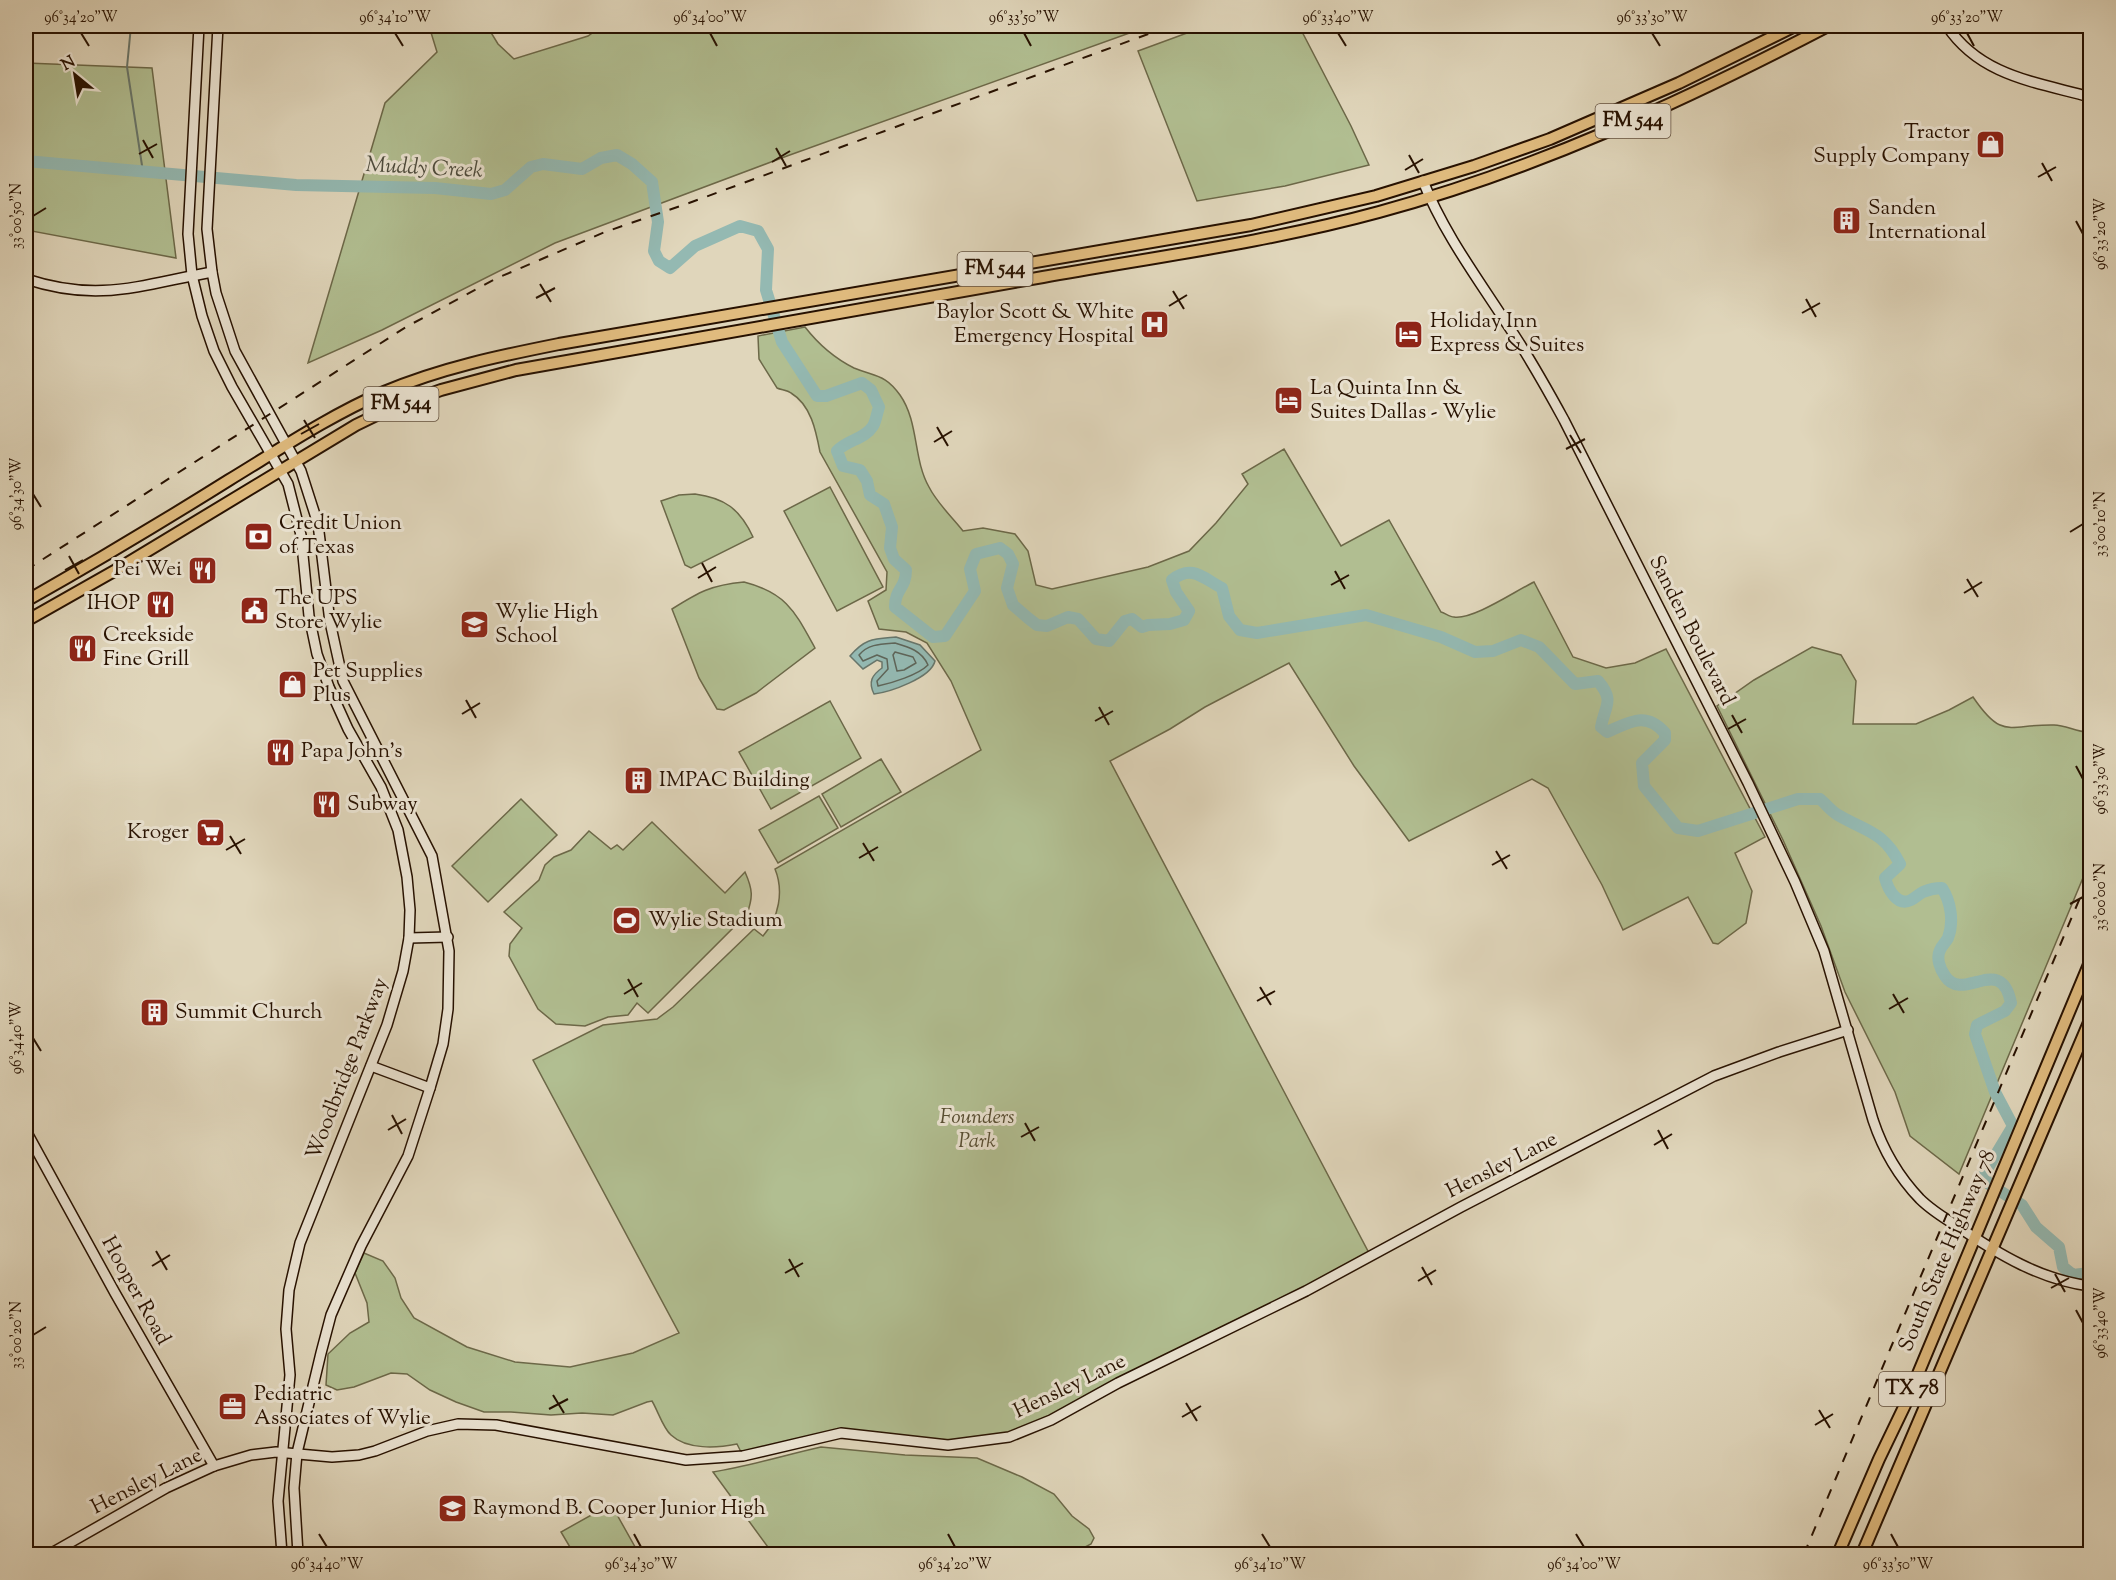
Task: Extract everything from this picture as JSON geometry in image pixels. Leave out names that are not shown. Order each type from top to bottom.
[{"type":"main road","name":"FM 544","points":[[26,601],[92,564],[331,418],[408,383],[467,363],[559,344],[1251,225],[1334,207],[1423,181],[1550,139],[1618,111],[1795,26]]},
{"type":"main road","name":"FM 544","points":[[26,621],[141,555],[356,425],[391,408],[431,393],[516,370],[1261,238],[1348,219],[1429,196],[1555,153],[1625,125],[1697,92],[1828,26]]},
{"type":"main road","points":[[1689,78],[1697,92]]},
{"type":"main road","points":[[1070,256],[1072,272]]},
{"type":"main road","points":[[559,344],[562,362]]},
{"type":"main road","name":"South State Highway 78","points":[[1838,1554],[1905,1405],[2091,962]]},
{"type":"main road","name":"South State Highway 78","points":[[1862,1554],[2091,1020]]},
{"type":"street","name":"Woodbridge Parkway","points":[[199,26],[188,234],[192,275],[214,351],[288,484],[297,514],[309,616],[317,654],[348,729],[381,787],[398,830],[407,877],[410,910],[409,938],[403,971],[390,1014],[297,1252],[289,1290],[286,1329],[290,1375],[278,1501],[282,1554]]},
{"type":"street","points":[[218,26],[208,240],[212,272],[225,325],[235,351],[296,460],[316,517],[330,622],[344,681],[432,856],[448,938],[448,1009],[443,1044],[408,1156],[361,1246],[331,1315],[297,1453],[294,1488],[298,1554]]},
{"type":"street","points":[[1947,26],[1962,45],[1990,66],[2022,78],[2091,97]]},
{"type":"street","name":"Sanden Boulevard","points":[[1423,181],[1463,256],[1531,362],[1564,420],[1748,783],[1795,882],[1824,951],[1873,1120],[1891,1161],[1920,1200],[1974,1238],[2029,1269],[2051,1278],[2091,1286]]},
{"type":"street","points":[[26,279],[68,290],[98,292],[123,290],[212,272]]},
{"type":"street","points":[[305,572],[324,569]]},
{"type":"street","points":[[329,687],[344,681]]},
{"type":"street","points":[[381,787],[395,780]]},
{"type":"street","points":[[409,938],[448,938]]},
{"type":"street","name":"Hensley Lane","points":[[50,1554],[166,1488],[214,1466],[251,1455],[282,1452],[326,1456],[358,1455],[375,1451],[427,1431],[467,1424],[496,1425],[686,1460],[743,1456],[841,1433],[948,1445],[1009,1437],[1051,1420],[1118,1383],[1306,1291],[1461,1207],[1714,1076],[1848,1030]]},
{"type":"street","points":[[371,1066],[430,1088]]},
{"type":"street","name":"Hooper Road","points":[[26,1131],[214,1466]]},
{"type":"green space","points":[[429,26],[487,26],[498,44],[514,59],[588,36],[602,26],[1149,26],[787,156],[555,243],[382,330],[308,363],[385,103],[437,52]]},
{"type":"green space","points":[[1206,26],[1299,26],[1369,165],[1285,186],[1197,201],[1138,51]]},
{"type":"green space","points":[[26,63],[152,68],[176,258],[26,230]]},
{"type":"green space","name":"Founders Park","points":[[805,327],[821,345],[840,360],[854,368],[880,377],[895,388],[906,406],[920,465],[936,499],[963,531],[983,528],[1015,534],[1028,551],[1036,585],[1052,589],[1148,567],[1189,551],[1248,484],[1242,474],[1284,449],[1341,546],[1389,520],[1441,612],[1454,617],[1472,614],[1534,582],[1573,657],[1606,668],[1635,663],[1666,649],[1765,837],[1735,853],[1752,891],[1746,923],[1718,944],[1713,943],[1688,897],[1623,930],[1602,885],[1548,788],[1532,779],[1409,841],[1354,766],[1289,663],[1110,761],[1370,1255],[1009,1437],[927,1442],[851,1434],[743,1456],[737,1444],[702,1447],[678,1440],[666,1428],[652,1401],[613,1415],[484,1412],[430,1390],[407,1374],[391,1373],[354,1387],[337,1390],[326,1385],[328,1354],[350,1333],[369,1322],[367,1303],[355,1273],[364,1253],[383,1261],[395,1278],[401,1298],[414,1318],[467,1347],[515,1362],[570,1367],[633,1353],[679,1333],[533,1060],[603,1025],[657,1019],[673,1007],[754,929],[763,936],[773,921],[778,904],[779,886],[775,869],[981,750],[951,681],[927,643],[906,632],[879,629],[868,601],[886,590],[887,572],[820,452],[808,411],[798,398],[777,388],[759,359],[758,336]]},
{"type":"green space","points":[[830,487],[883,587],[837,611],[784,511]]},
{"type":"green space","points":[[695,494],[715,498],[730,506],[743,519],[753,537],[691,568],[685,565],[661,501],[679,495]]},
{"type":"green space","points":[[744,582],[780,598],[802,624],[815,648],[756,693],[724,710],[717,709],[699,678],[672,609],[706,590]]},
{"type":"green space","points":[[1812,647],[1841,655],[1856,681],[1853,724],[1916,724],[1973,697],[1983,711],[2000,725],[2016,727],[2059,725],[2090,732],[2090,861],[1959,1174],[1910,1136],[1895,1092],[1845,992],[1821,926],[1783,840],[1717,706],[1754,680]]},
{"type":"green space","points":[[830,701],[861,758],[771,809],[739,752]]},
{"type":"green space","points":[[881,759],[901,792],[841,827],[822,794]]},
{"type":"green space","points":[[819,796],[838,828],[778,863],[759,830]]},
{"type":"green space","points":[[521,799],[557,835],[488,902],[452,866]]},
{"type":"green space","name":"Wylie Stadium","points":[[652,822],[725,893],[745,872],[751,893],[747,914],[648,1013],[637,1003],[628,1015],[608,1017],[585,1026],[556,1024],[538,1009],[509,956],[510,944],[522,928],[504,912],[539,880],[545,865],[554,857],[571,850],[589,831],[611,849],[617,845],[623,850]]},
{"type":"green space","points":[[821,1447],[905,1455],[977,1458],[1022,1477],[1054,1494],[1072,1516],[1089,1529],[1094,1538],[1091,1544],[1072,1554],[773,1554],[713,1472]]},
{"type":"green space","points":[[611,1504],[639,1554],[574,1554],[561,1532]]},
{"type":"water","points":[[896,637],[920,645],[935,661],[926,673],[918,678],[899,687],[874,694],[871,686],[872,679],[882,668],[882,662],[877,660],[863,669],[850,656],[870,640]]},
{"type":"waterway","points":[[131,26],[127,67],[143,172]]},
{"type":"waterway","name":"Muddy Creek","points":[[26,161],[296,185],[435,188],[491,194],[505,190],[531,167],[543,164],[582,169],[601,158],[617,155],[632,164],[652,182],[658,222],[654,251],[659,261],[670,268],[695,246],[740,226],[758,231],[768,249],[766,290],[782,342],[817,396],[826,396],[862,383],[871,390],[879,407],[873,426],[865,434],[837,451],[843,466],[860,470],[867,481],[870,495],[884,504],[892,527],[890,548],[894,559],[906,570],[895,607],[933,637],[945,636],[975,591],[970,569],[976,554],[1000,548],[1008,554],[1013,564],[1007,588],[1013,605],[1037,625],[1047,626],[1068,617],[1078,619],[1096,639],[1109,641],[1125,621],[1132,619],[1142,627],[1184,620],[1189,611],[1176,592],[1172,580],[1179,575],[1192,573],[1222,588],[1229,616],[1240,630],[1257,633],[1366,615],[1441,637],[1475,652],[1493,651],[1521,640],[1539,647],[1575,684],[1598,681],[1607,699],[1601,727],[1607,732],[1630,722],[1644,720],[1658,726],[1665,733],[1665,740],[1642,763],[1644,786],[1678,828],[1698,831],[1798,799],[1820,799],[1835,813],[1881,838],[1894,853],[1900,864],[1885,878],[1888,887],[1897,899],[1906,902],[1926,891],[1942,888],[1951,919],[1948,938],[1938,956],[1943,973],[1953,983],[1962,985],[1990,979],[1999,981],[2006,988],[2011,1003],[2005,1011],[1977,1025],[1975,1034],[1995,1092],[2013,1126],[1983,1176],[1989,1184],[2022,1205],[2036,1227],[2059,1247],[2063,1267],[2073,1275],[2090,1273]]},
{"type":"railway","points":[[26,570],[406,327],[495,279],[605,232],[1170,26]]},
{"type":"railway","points":[[1804,1554],[2090,874]]},
{"type":"place","name":"Tractor Supply Company","points":[[1991,145]]},
{"type":"place","name":"Sanden International","points":[[1847,221]]},
{"type":"place","name":"Baylor Scott & White Emergency Hospital","points":[[1155,325]]},
{"type":"place","name":"Holiday Inn Express & Suites","points":[[1409,334]]},
{"type":"place","name":"La Quinta Inn & Suites Dallas - Wylie","points":[[1289,401]]},
{"type":"place","name":"Credit Union of Texas","points":[[258,536]]},
{"type":"place","name":"Pei Wei","points":[[203,570]]},
{"type":"place","name":"IHOP","points":[[161,604]]},
{"type":"place","name":"The UPS Store Wylie","points":[[254,611]]},
{"type":"place","name":"Wylie High School","points":[[474,625]]},
{"type":"place","name":"Creekside Fine Grill","points":[[82,648]]},
{"type":"place","name":"Pet Supplies Plus","points":[[292,684]]},
{"type":"place","name":"Papa John's","points":[[280,752]]},
{"type":"place","name":"IMPAC Building","points":[[638,781]]},
{"type":"place","name":"Subway","points":[[326,805]]},
{"type":"place","name":"Kroger","points":[[210,833]]},
{"type":"place","name":"Wylie Stadium","points":[[627,921]]},
{"type":"place","name":"Summit Church","points":[[154,1013]]},
{"type":"place","name":"Pediatric Associates of Wylie","points":[[233,1407]]},
{"type":"place","name":"Raymond B. Cooper Junior High","points":[[452,1509]]}]
